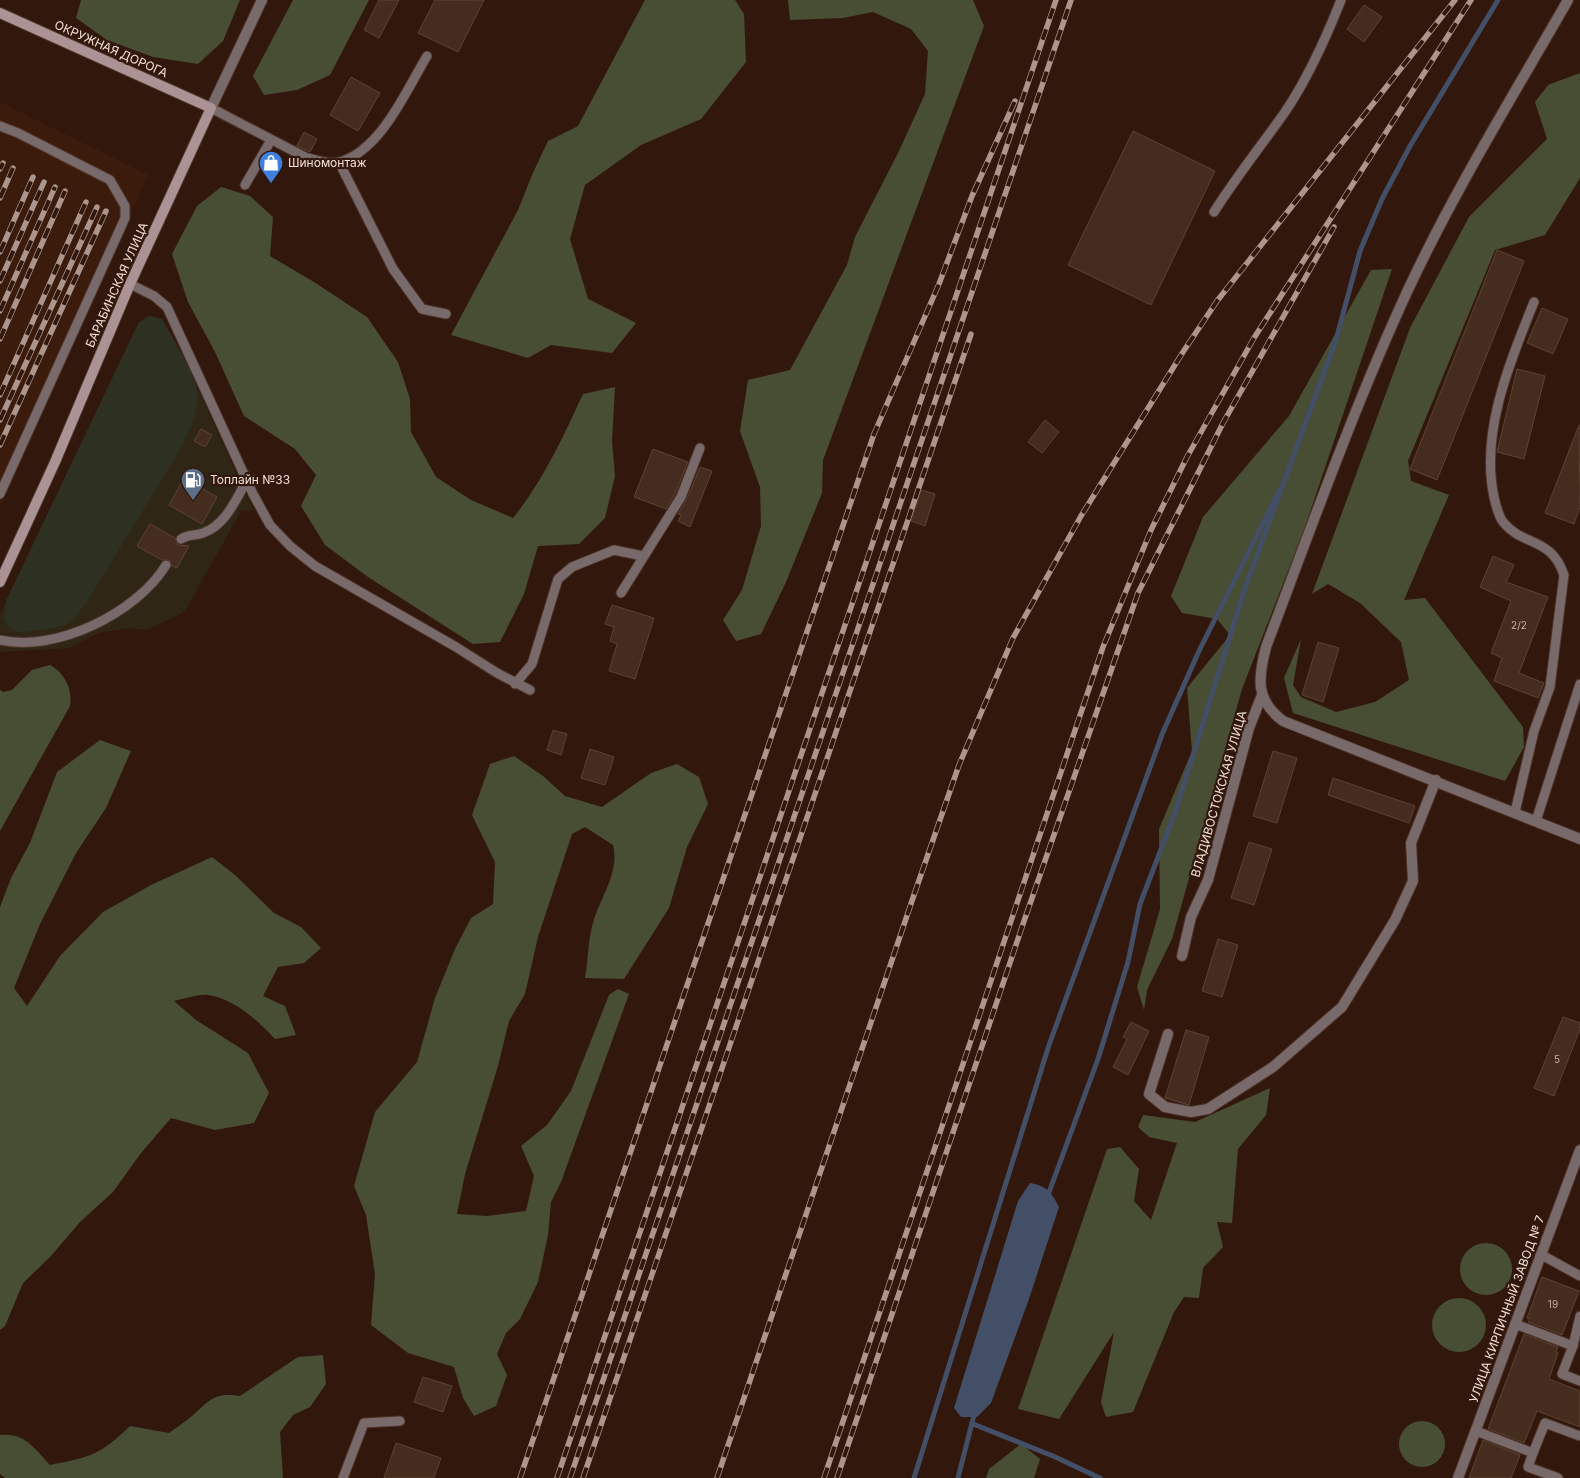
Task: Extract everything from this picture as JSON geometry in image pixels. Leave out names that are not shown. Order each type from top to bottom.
[{"type":"main road","name":"ОКРУЖНАЯ ДОРОГА","points":[[0,13],[211,108]]},
{"type":"main road","name":"БАРАБИНСКАЯ УЛИЦА","points":[[0,582],[55,462],[130,284],[211,108]]},
{"type":"street","name":"БАРАБИНСКАЯ УЛИЦА","points":[[211,108],[262,0]]},
{"type":"street","points":[[1568,0],[1464,182],[1408,291],[1362,397],[1266,646],[1260,674],[1262,695],[1269,710],[1283,721],[1436,780],[1580,839]]},
{"type":"street","name":"ВЛАДИВОСТОКСКАЯ УЛИЦА","points":[[1182,956],[1191,917],[1208,880],[1249,728],[1262,695]]},
{"type":"street","points":[[1168,1034],[1149,1094],[1165,1107],[1191,1112],[1208,1109],[1272,1067],[1342,1007],[1395,920],[1412,881],[1411,843],[1436,780]]},
{"type":"street","name":"УЛИЦА КИРПИЧНЫЙ ЗАВОД № 7","points":[[1458,1478],[1580,1150]]},
{"type":"lane","points":[[1214,212],[1238,173],[1285,111],[1328,33],[1341,0]]},
{"type":"lane","points":[[211,108],[305,157],[322,162],[339,162],[362,152],[382,130],[427,56]]},
{"type":"lane","points":[[0,126],[26,137],[110,180],[125,206],[125,218],[0,494]]},
{"type":"lane","points":[[245,185],[271,140]]},
{"type":"lane","points":[[339,162],[393,269],[422,309],[446,314]]},
{"type":"lane","points":[[130,284],[154,296],[167,307],[247,480],[270,524],[290,546],[314,566],[516,684],[530,690]]},
{"type":"lane","points":[[1515,812],[1525,779],[1534,732],[1550,687],[1564,575],[1560,562],[1550,550],[1511,530],[1502,521],[1497,510],[1490,478],[1495,421],[1510,361],[1534,302]]},
{"type":"lane","points":[[621,593],[681,497],[700,448]]},
{"type":"lane","points":[[181,539],[187,535],[204,533],[218,524],[228,512],[247,480]]},
{"type":"lane","points":[[516,684],[532,664],[558,579],[572,567],[614,550],[643,556]]},
{"type":"lane","points":[[0,640],[10,642],[44,641],[64,638],[121,609],[141,594],[166,565]]},
{"type":"lane","points":[[1536,821],[1580,684]]},
{"type":"lane","points":[[1540,1254],[1580,1276]]},
{"type":"lane","points":[[1580,1316],[1573,1346],[1562,1374],[1580,1381]]},
{"type":"lane","points":[[1515,1324],[1573,1346]]},
{"type":"lane","points":[[343,1478],[364,1423],[400,1421]]},
{"type":"lane","points":[[1558,1478],[1528,1467],[1545,1423],[1580,1436]]},
{"type":"lane","points":[[1476,1431],[1534,1453]]},
{"type":"shaded area","points":[[0,102],[148,175],[0,506]]},
{"type":"shaded area","points":[[149,316],[162,319],[196,385],[253,510],[241,511],[185,611],[177,616],[146,630],[130,628],[98,633],[70,648],[0,652],[0,614],[139,322]]},
{"type":"green space","points":[[81,0],[240,0],[223,41],[198,64],[153,57],[107,40],[76,18]]},
{"type":"green space","points":[[293,0],[369,0],[330,75],[297,90],[264,95],[253,76]]},
{"type":"green space","points":[[645,0],[735,0],[744,14],[746,62],[701,119],[641,145],[585,185],[570,239],[588,299],[636,323],[612,353],[551,345],[528,358],[451,335],[518,210],[548,141],[578,126]]},
{"type":"green space","points":[[788,0],[973,0],[984,26],[823,460],[822,493],[786,582],[761,634],[736,641],[723,620],[742,590],[761,526],[760,487],[740,431],[748,380],[790,370],[847,265],[855,237],[899,151],[925,94],[928,51],[911,29],[873,12],[843,18],[790,20]]},
{"type":"green space","points":[[1580,73],[1580,178],[1545,235],[1495,250],[1408,461],[1411,481],[1449,495],[1404,600],[1425,598],[1523,727],[1524,747],[1505,781],[1293,713],[1284,678],[1301,639],[1293,685],[1301,697],[1336,712],[1375,702],[1409,680],[1401,642],[1360,603],[1328,584],[1312,594],[1410,328],[1469,217],[1547,139],[1535,102],[1548,85]]},
{"type":"green space","points":[[221,187],[250,196],[273,217],[270,256],[367,317],[398,362],[410,399],[411,432],[436,477],[471,500],[513,518],[543,474],[583,394],[615,387],[612,441],[615,476],[605,518],[579,544],[538,546],[524,594],[500,642],[473,644],[368,577],[325,545],[301,506],[316,475],[295,449],[244,416],[215,352],[188,302],[172,254],[197,206]]},
{"type":"green space","points":[[1392,269],[1304,530],[1242,689],[1172,939],[1147,990],[1144,1010],[1137,987],[1160,909],[1159,829],[1192,751],[1187,688],[1230,635],[1217,619],[1182,613],[1171,596],[1203,517],[1289,416],[1371,270]]},
{"type":"green space","points":[[149,316],[162,319],[194,378],[197,401],[191,426],[181,448],[87,602],[70,623],[55,628],[17,632],[10,628],[4,620],[7,599],[139,322]]},
{"type":"green space","points":[[50,665],[67,682],[71,700],[70,706],[0,831],[0,690],[3,692],[12,690],[32,670]]},
{"type":"green space","points":[[100,740],[131,751],[106,808],[76,853],[40,924],[14,988],[27,1006],[60,956],[103,912],[151,885],[212,857],[235,875],[274,913],[301,927],[321,948],[304,963],[278,967],[263,996],[285,1006],[296,1035],[275,1039],[245,1011],[218,997],[200,995],[174,1001],[196,1020],[248,1053],[269,1093],[254,1123],[215,1130],[171,1118],[141,1153],[113,1192],[80,1222],[50,1257],[23,1283],[5,1326],[0,1330],[0,907],[11,878],[30,843],[57,772]]},
{"type":"green space","points":[[514,756],[543,776],[565,796],[602,807],[651,773],[677,764],[699,777],[708,804],[687,847],[669,908],[624,979],[585,978],[591,930],[612,875],[614,855],[613,845],[585,827],[572,834],[538,937],[525,994],[509,1021],[498,1066],[465,1174],[457,1214],[487,1216],[526,1211],[534,1176],[521,1146],[547,1125],[571,1091],[609,995],[618,989],[629,994],[561,1182],[551,1202],[548,1235],[538,1282],[520,1319],[506,1333],[497,1354],[507,1375],[496,1406],[474,1416],[463,1398],[454,1367],[408,1353],[371,1325],[375,1274],[366,1215],[354,1186],[375,1112],[417,1062],[435,998],[455,949],[471,918],[493,904],[495,862],[472,815],[490,764]]},
{"type":"green space","points":[[1270,1088],[1266,1115],[1238,1149],[1232,1223],[1217,1222],[1223,1247],[1203,1268],[1199,1298],[1184,1297],[1174,1312],[1133,1412],[1106,1417],[1101,1402],[1114,1332],[1059,1419],[1018,1409],[1107,1149],[1120,1147],[1139,1169],[1134,1201],[1151,1220],[1177,1143],[1149,1137],[1138,1127],[1143,1115],[1195,1122]]},
{"type":"green space","points":[[1486,1243],[1496,1245],[1504,1251],[1510,1259],[1512,1269],[1510,1279],[1504,1287],[1496,1293],[1486,1295],[1476,1293],[1468,1287],[1462,1279],[1460,1269],[1462,1259],[1468,1251],[1476,1245]]},
{"type":"green space","points":[[1454,1298],[1464,1298],[1474,1302],[1482,1310],[1486,1325],[1482,1340],[1474,1348],[1464,1352],[1454,1352],[1444,1348],[1436,1340],[1432,1330],[1432,1320],[1436,1310],[1444,1302]]},
{"type":"green space","points":[[323,1355],[326,1384],[310,1407],[293,1415],[280,1432],[283,1478],[5,1478],[0,1474],[0,1435],[16,1436],[23,1439],[50,1465],[76,1460],[102,1449],[130,1426],[169,1433],[213,1398],[224,1395],[240,1396],[298,1357]]},
{"type":"green space","points":[[1417,1421],[1427,1421],[1439,1427],[1444,1435],[1444,1453],[1439,1461],[1431,1466],[1417,1467],[1409,1464],[1402,1457],[1399,1449],[1399,1439],[1402,1431],[1409,1424]]},
{"type":"green space","points":[[1021,1444],[1040,1459],[1034,1478],[986,1478],[989,1469]]},
{"type":"water","points":[[1030,1183],[1048,1190],[1059,1207],[1029,1299],[991,1403],[977,1417],[961,1417],[954,1408],[1018,1201]]},
{"type":"building","points":[[379,0],[399,0],[379,38],[364,30]]},
{"type":"building","points":[[435,0],[484,0],[458,52],[418,33]]},
{"type":"building","points":[[1364,5],[1382,17],[1364,42],[1347,29]]},
{"type":"building","points":[[351,77],[380,93],[358,131],[330,115]]},
{"type":"building","points":[[1133,131],[1215,171],[1151,305],[1068,265]]},
{"type":"building","points":[[304,132],[317,139],[310,152],[297,146]]},
{"type":"building","points":[[1497,250],[1524,261],[1437,480],[1410,469]]},
{"type":"building","points":[[1542,308],[1568,319],[1553,354],[1527,343]]},
{"type":"building","points":[[1517,369],[1545,376],[1524,459],[1497,452]]},
{"type":"building","points":[[1045,420],[1059,432],[1042,453],[1028,442]]},
{"type":"building","points":[[1579,425],[1580,507],[1574,524],[1545,513]]},
{"type":"building","points":[[201,429],[212,435],[205,447],[194,441]]},
{"type":"building","points":[[653,449],[688,462],[675,494],[666,509],[634,497]]},
{"type":"building","points":[[700,467],[712,471],[690,527],[678,521],[681,515],[678,514],[687,499]]},
{"type":"building","points":[[184,478],[217,497],[202,524],[169,505]]},
{"type":"building","points":[[921,490],[935,494],[925,526],[911,521]]},
{"type":"building","points":[[150,524],[175,538],[178,545],[189,546],[177,568],[172,566],[169,560],[162,560],[137,546]]},
{"type":"building","points":[[1493,556],[1514,565],[1506,582],[1548,597],[1519,673],[1544,683],[1538,698],[1494,681],[1502,658],[1491,653],[1511,601],[1480,587]]},
{"type":"building","points":[[612,605],[654,618],[635,679],[609,671],[617,644],[610,641],[614,627],[605,624]]},
{"type":"building","points":[[1318,642],[1339,648],[1323,702],[1302,695]]},
{"type":"building","points":[[553,730],[567,734],[561,755],[547,750]]},
{"type":"building","points":[[590,749],[614,757],[605,785],[581,778]]},
{"type":"building","points":[[1273,751],[1297,758],[1277,823],[1253,816]]},
{"type":"building","points":[[1333,778],[1415,806],[1409,823],[1328,795]]},
{"type":"building","points":[[1249,842],[1272,849],[1254,905],[1231,898]]},
{"type":"building","points":[[1218,939],[1238,945],[1222,997],[1202,991]]},
{"type":"building","points":[[1563,1017],[1580,1023],[1580,1029],[1554,1096],[1534,1088]]},
{"type":"building","points":[[1131,1022],[1149,1031],[1128,1075],[1113,1067],[1127,1039],[1123,1037]]},
{"type":"building","points":[[1186,1030],[1209,1037],[1189,1105],[1165,1098]]},
{"type":"building","points":[[1542,1277],[1579,1291],[1562,1335],[1528,1322],[1530,1319],[1527,1318]]},
{"type":"building","points":[[1524,1334],[1558,1347],[1556,1352],[1558,1353],[1549,1379],[1580,1391],[1580,1427],[1537,1411],[1524,1443],[1488,1429]]},
{"type":"building","points":[[423,1377],[452,1386],[443,1412],[414,1402]]},
{"type":"building","points":[[1483,1440],[1520,1455],[1511,1478],[1469,1478]]},
{"type":"building","points":[[396,1443],[441,1458],[434,1478],[384,1478]]},
{"type":"waterway","points":[[1048,1195],[1098,1059],[1128,962],[1140,904],[1175,813],[1245,588],[1336,340],[1360,251],[1382,199],[1410,146],[1498,0]]},
{"type":"waterway","points":[[914,1478],[1049,1045],[1163,732],[1199,651],[1279,491]]},
{"type":"waterway","points":[[958,1478],[975,1411]]},
{"type":"waterway","points":[[973,1424],[1053,1456],[1100,1478]]},
{"type":"railway","points":[[557,1478],[1056,0]]},
{"type":"railway","points":[[570,1478],[1071,0]]},
{"type":"railway","points":[[717,1478],[959,765],[1013,638],[1081,516],[1217,301],[1455,0]]},
{"type":"railway","points":[[824,1478],[1103,647],[1151,530],[1187,457],[1254,338],[1471,0]]},
{"type":"railway","points":[[520,1478],[874,434],[939,284],[972,196],[1015,101]]},
{"type":"railway","points":[[0,169],[3,163]]},
{"type":"railway","points":[[0,198],[13,168]]},
{"type":"railway","points":[[0,252],[33,177]]},
{"type":"railway","points":[[0,281],[44,182]]},
{"type":"railway","points":[[0,311],[55,187]]},
{"type":"railway","points":[[0,339],[65,191]]},
{"type":"railway","points":[[0,395],[86,202]]},
{"type":"railway","points":[[0,420],[97,207]]},
{"type":"railway","points":[[0,445],[106,211]]},
{"type":"railway","points":[[837,1478],[1023,924],[1138,593],[1223,423],[1334,227]]},
{"type":"railway","points":[[583,1478],[971,334]]},
{"type":"place","name":"Шиномонтаж","points":[[271,184]]},
{"type":"place","name":"Топлайн №33","points":[[193,501]]}]
